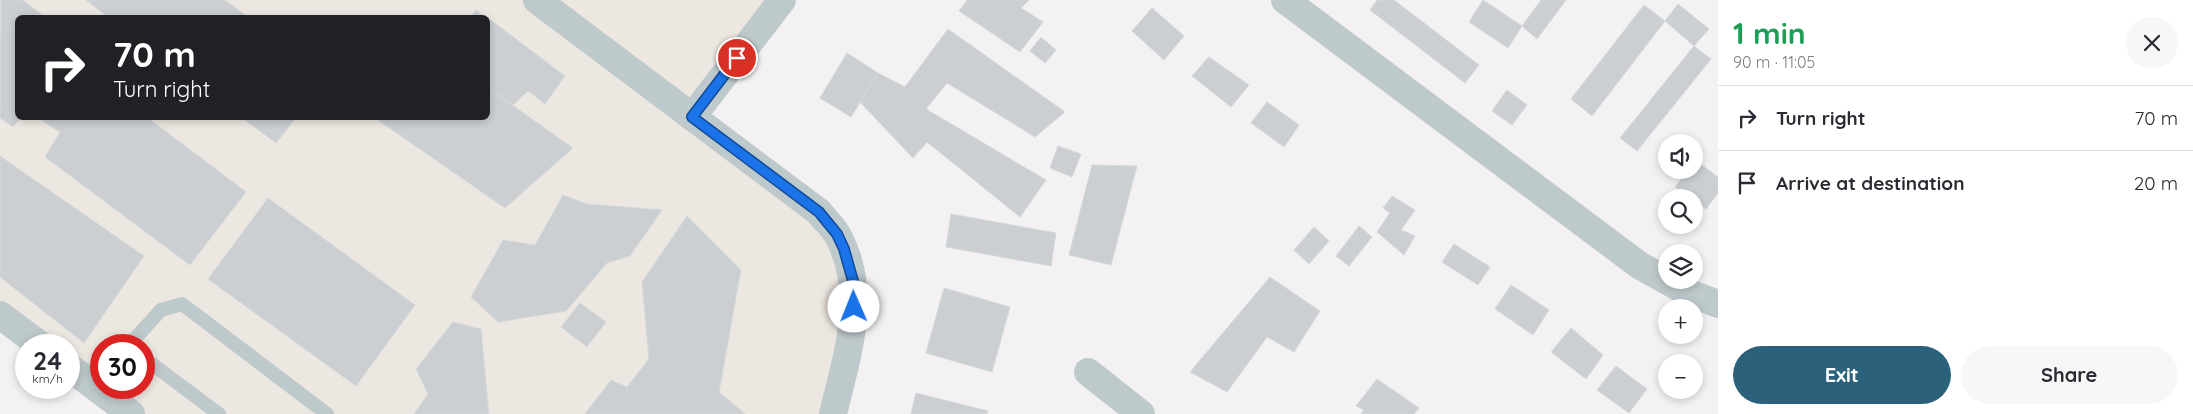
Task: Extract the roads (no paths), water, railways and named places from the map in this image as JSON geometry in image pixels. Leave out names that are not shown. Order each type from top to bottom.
[{"type":"street","points":[[537,0],[819,212],[837,234],[851,270],[855,292],[852,336],[833,414]]},
{"type":"street","points":[[692,117],[782,0]]},
{"type":"street","points":[[1285,0],[1640,265],[1689,293],[1718,304]]},
{"type":"street","points":[[0,315],[25,334]]},
{"type":"street","points":[[1088,372],[1141,414]]},
{"type":"street","points":[[116,399],[131,414]]},
{"type":"lane","points":[[139,334],[161,310],[182,304],[327,414]]},
{"type":"lane","points":[[155,366],[219,414]]}]
